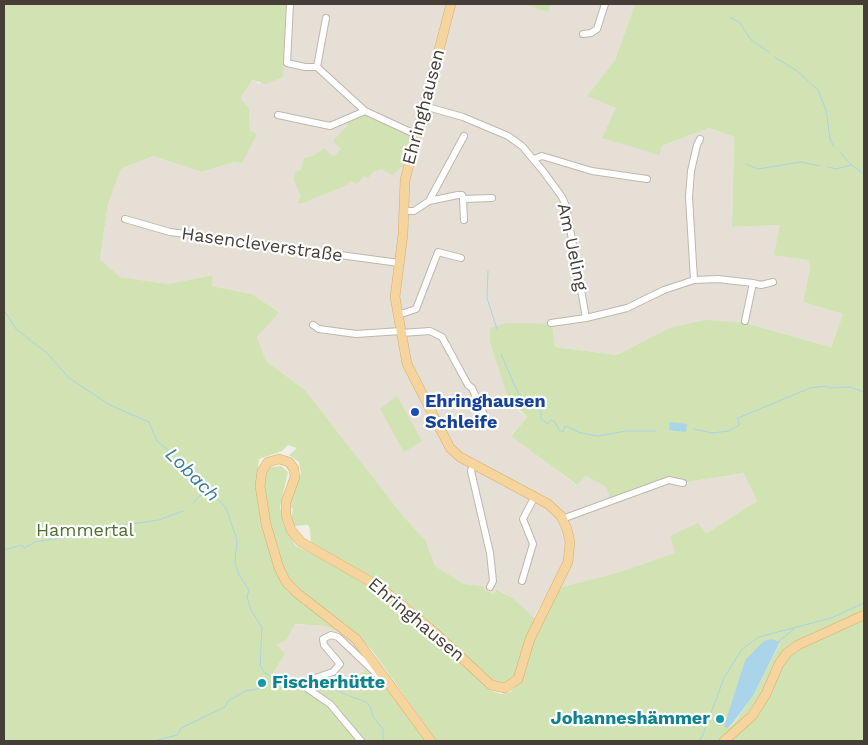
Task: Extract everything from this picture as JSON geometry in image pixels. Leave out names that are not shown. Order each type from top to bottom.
[{"type":"main road","name":"Ehringhausen","points":[[432,741],[351,634],[297,593],[284,578],[261,503],[260,481],[265,465],[279,459],[289,462],[294,469],[295,480],[286,508],[289,524],[298,540],[310,549],[380,587],[440,637],[488,683],[498,688],[511,686],[519,677],[532,635],[566,569],[570,557],[570,542],[562,519],[552,508],[534,496],[457,455],[448,444],[408,366],[395,297],[404,211],[405,180],[451,4]]},
{"type":"main road","points":[[724,741],[752,716],[766,694],[779,664],[788,653],[798,645],[864,615]]},
{"type":"street","points":[[290,4],[287,62],[305,67],[317,67],[365,111],[417,135]]},
{"type":"street","points":[[583,34],[591,33],[597,29],[605,4]]},
{"type":"street","points":[[317,67],[326,18]]},
{"type":"street","name":"Am Ueling","points":[[424,106],[463,117],[508,136],[518,142],[534,159],[566,206],[586,318]]},
{"type":"street","points":[[278,115],[330,126],[365,111]]},
{"type":"street","name":"Ehringhausen","points":[[429,201],[464,136]]},
{"type":"street","points":[[694,280],[689,191],[691,171],[700,140]]},
{"type":"street","points":[[534,159],[542,156],[592,171],[647,179]]},
{"type":"street","points":[[404,211],[414,211],[429,201],[462,195],[464,200],[464,220]]},
{"type":"street","points":[[464,200],[492,198]]},
{"type":"street","name":"Hasencleverstraße","points":[[125,218],[170,232],[399,263]]},
{"type":"street","points":[[398,315],[416,309],[438,252],[461,258]]},
{"type":"street","points":[[551,323],[586,318],[627,308],[664,290],[694,280],[718,278],[761,286],[772,282]]},
{"type":"street","points":[[745,321],[753,283]]},
{"type":"street","points":[[313,325],[319,329],[356,334],[434,332],[444,340],[468,385],[472,388],[484,415]]},
{"type":"street","points":[[473,464],[471,470],[490,552],[493,581],[490,587]]},
{"type":"street","points":[[562,519],[669,480],[683,483]]},
{"type":"street","points":[[522,580],[533,544],[523,519],[534,496]]},
{"type":"street","points":[[361,741],[330,704],[308,689],[309,680],[327,675],[339,668],[339,661],[322,642],[331,634],[338,637],[378,674],[384,677]]},
{"type":"shaded area","points":[[288,4],[635,4],[615,60],[587,96],[616,108],[660,155],[662,146],[709,128],[734,137],[732,227],[780,225],[808,259],[810,267],[803,302],[843,314],[831,347],[745,323],[669,328],[617,355],[555,347],[552,325],[506,323],[519,411],[527,417],[511,435],[576,485],[586,476],[606,487],[610,499],[669,479],[687,482],[745,473],[757,501],[706,535],[670,537],[676,553],[620,572],[561,587],[553,583],[534,617],[514,599],[497,589],[495,594],[485,590],[482,586],[464,584],[435,566],[426,541],[404,517],[305,390],[266,361],[257,337],[278,311],[252,294],[212,286],[213,275],[168,284],[119,277],[100,259],[108,204],[121,169],[153,156],[202,172],[234,162],[250,131],[249,110],[241,98],[252,80],[260,84]]},
{"type":"shaded area","points":[[290,624],[325,626],[346,636],[372,665],[330,700],[307,695],[273,673],[285,654],[277,644]]},
{"type":"green space","name":"Hammertal","points":[[4,4],[288,4],[283,77],[266,84],[252,80],[241,98],[249,109],[250,131],[257,134],[242,163],[234,162],[202,172],[153,156],[121,169],[108,204],[100,259],[120,277],[168,284],[213,275],[212,286],[252,294],[279,312],[257,337],[266,361],[305,390],[404,517],[426,541],[435,566],[464,584],[483,586],[485,590],[494,594],[496,589],[514,599],[537,620],[521,665],[512,680],[503,684],[492,681],[397,594],[311,542],[308,525],[293,526],[291,522],[293,509],[289,505],[301,473],[299,462],[289,455],[297,448],[288,445],[282,451],[259,459],[257,478],[279,575],[355,642],[428,741],[4,741]],"holes":[[[295,624],[325,626],[346,636],[371,665],[342,690],[316,683],[299,685],[273,673],[285,654],[277,644],[286,640]]]},
{"type":"green space","points":[[525,4],[551,4],[548,12]]},
{"type":"green space","points":[[635,4],[864,4],[864,611],[796,643],[753,710],[719,741],[437,741],[371,649],[346,625],[295,588],[283,570],[270,529],[264,487],[265,475],[271,467],[281,466],[288,472],[280,507],[284,526],[296,546],[366,580],[453,652],[489,690],[501,694],[510,692],[522,680],[535,635],[561,587],[620,572],[675,553],[670,536],[698,523],[706,534],[757,501],[744,473],[687,482],[668,479],[610,499],[606,487],[586,476],[577,485],[511,436],[527,417],[508,398],[490,342],[490,328],[506,323],[552,324],[555,347],[617,355],[669,328],[706,320],[745,323],[831,347],[843,314],[803,302],[810,267],[808,260],[774,255],[780,225],[732,227],[734,137],[709,128],[662,146],[660,155],[602,138],[616,108],[587,96],[615,60]],"holes":[[[780,643],[753,696],[733,724],[729,727],[724,727],[745,660]]]},
{"type":"green space","points":[[371,115],[409,134],[410,142],[403,166],[392,175],[382,169],[373,172],[368,178],[364,176],[357,184],[350,181],[347,185],[300,204],[297,203],[301,197],[294,180],[295,172],[301,170],[304,158],[313,156],[325,148],[329,154],[334,156],[341,149],[333,141],[348,125],[346,122]]},
{"type":"green space","points":[[397,396],[422,441],[404,452],[380,409]]},
{"type":"green space","points":[[864,617],[864,741],[728,741],[781,665],[795,649]]},
{"type":"water","points":[[670,422],[687,424],[686,432],[669,430]]},
{"type":"water","points":[[771,639],[780,642],[753,696],[732,724],[727,728],[724,727],[745,660],[764,641]]},
{"type":"waterway","points":[[730,17],[740,23],[751,40],[769,52]]},
{"type":"waterway","points":[[774,57],[796,70],[818,90],[826,110],[830,139],[834,147]]},
{"type":"waterway","points":[[841,153],[850,164],[864,174]]},
{"type":"waterway","points":[[746,164],[758,169],[801,162],[820,166]]},
{"type":"waterway","points":[[828,167],[836,169],[851,165]]},
{"type":"waterway","points":[[488,271],[487,298],[497,329]]},
{"type":"waterway","name":"Lobach","points":[[4,310],[16,329],[48,354],[69,378],[110,405],[149,422],[157,441],[167,449],[169,456],[226,508],[237,540],[235,562],[239,575],[249,590],[247,597],[251,610],[262,628],[260,666],[266,674],[280,681],[297,688],[307,686]]},
{"type":"waterway","points":[[501,354],[518,393],[541,412],[541,419],[548,424],[551,420],[555,422],[559,430],[563,432],[565,426],[581,433],[598,436],[626,431],[656,431]]},
{"type":"waterway","points":[[694,429],[712,433],[729,431],[739,425],[738,418],[810,388],[825,386],[830,388],[850,387],[864,392]]},
{"type":"waterway","points":[[193,503],[205,490]]},
{"type":"waterway","points":[[4,550],[22,545],[24,548],[35,542],[88,532],[103,535],[116,526],[159,520],[183,511]]},
{"type":"waterway","points":[[698,741],[702,737],[724,678],[742,649],[759,637],[831,618],[864,603]]},
{"type":"waterway","points":[[779,641],[794,629]]},
{"type":"waterway","points":[[154,741],[177,735],[181,728],[225,707],[228,701],[245,691],[263,688],[269,681]]},
{"type":"waterway","name":"Lobach","points":[[311,685],[335,688],[342,693],[366,702],[370,706],[373,717],[383,729],[383,741]]},
{"type":"place","name":"Ehringhausen Schleife","points":[[415,412]]},
{"type":"place","name":"Fischerhütte","points":[[262,683]]},
{"type":"place","name":"Johanneshämmer","points":[[720,719]]}]
